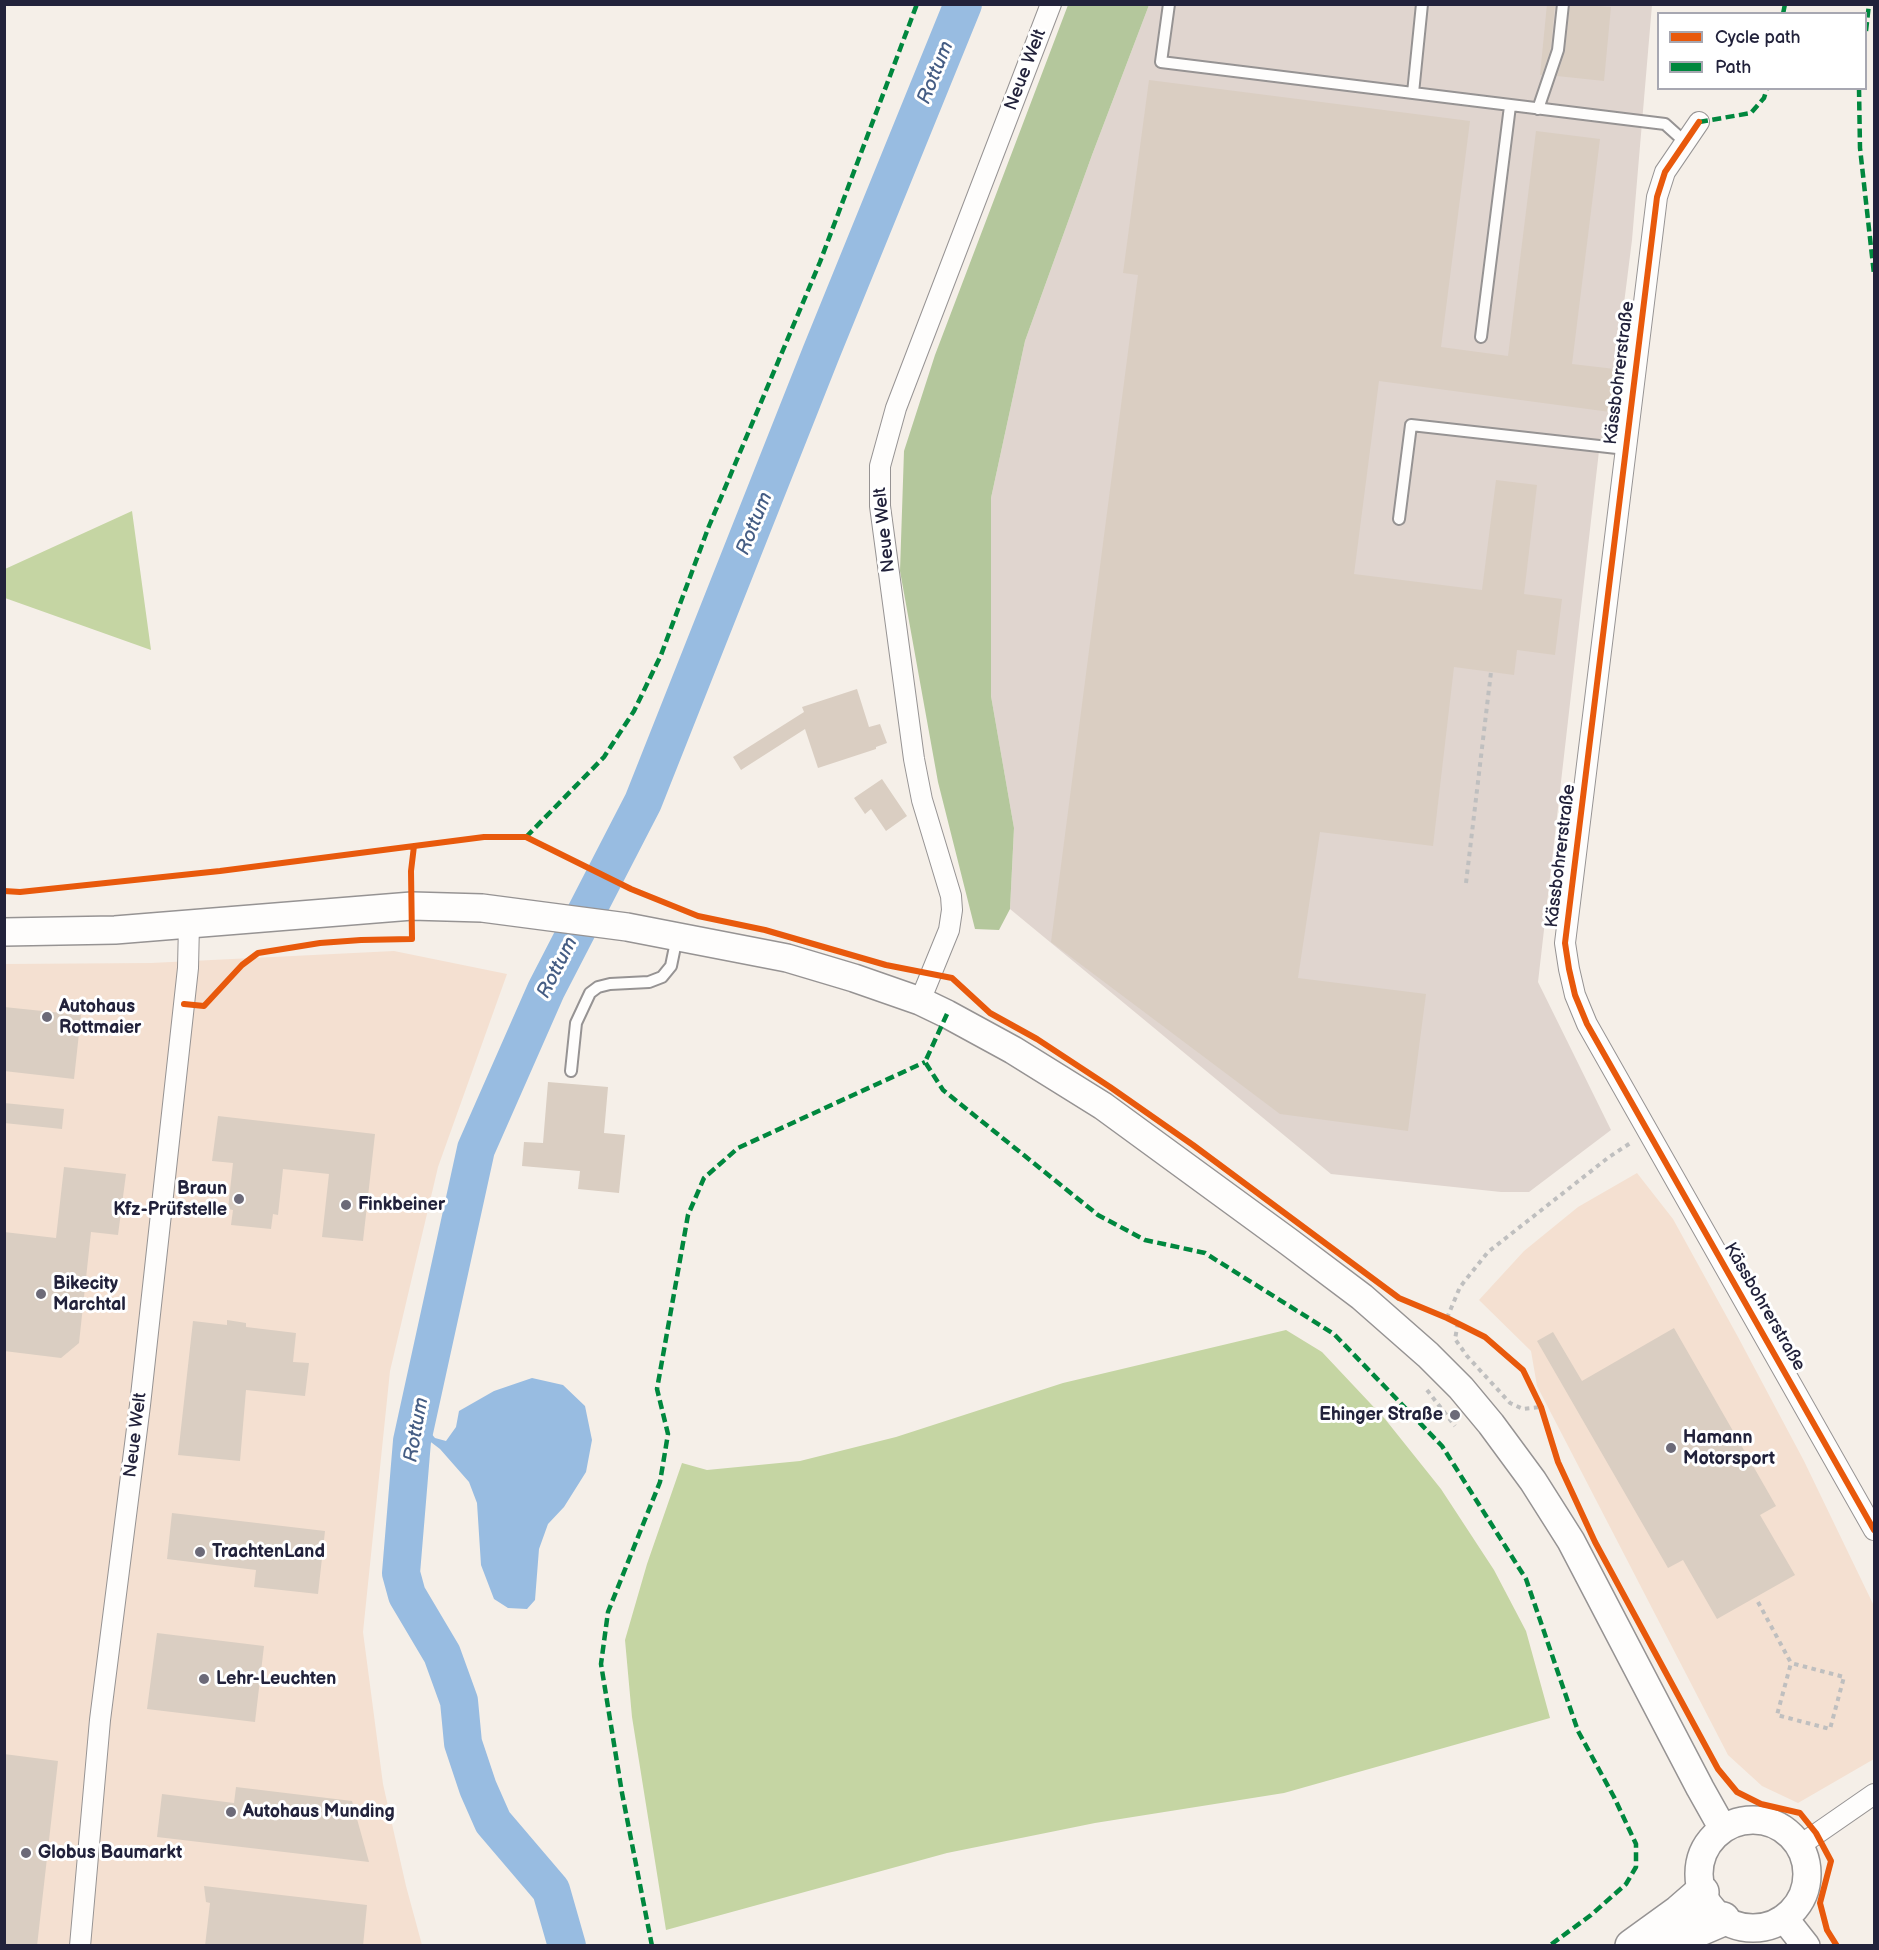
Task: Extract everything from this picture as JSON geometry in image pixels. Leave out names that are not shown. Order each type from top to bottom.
[{"type":"highway","points":[[1632,1946],[1702,1892]]},
{"type":"highway","points":[[1672,1946],[1686,1935],[1723,1919]]},
{"type":"main road","points":[[4,932],[116,930],[412,906],[482,908],[627,927],[787,958],[921,1001],[1013,1050],[1103,1106],[1362,1297],[1428,1355],[1461,1388],[1533,1481],[1571,1541],[1700,1788],[1724,1829]]},
{"type":"main road","points":[[1765,1821],[1778,1826],[1799,1846],[1807,1872],[1806,1885],[1794,1909],[1784,1918],[1760,1928],[1735,1925],[1723,1919],[1707,1903],[1699,1878],[1702,1857],[1712,1838],[1724,1829],[1737,1822],[1765,1821]]},
{"type":"main road","points":[[1784,1918],[1806,1946]]},
{"type":"street","name":"Neue Welt","points":[[921,1001],[949,930],[952,903],[922,800],[914,759],[880,506],[880,466],[896,408],[1051,4]]},
{"type":"street","name":"Kässbohrerstraße","points":[[1699,122],[1665,172],[1657,197],[1565,943],[1575,995],[1587,1024],[1875,1530]]},
{"type":"street","name":"Neue Welt","points":[[80,1946],[100,1720],[142,1382],[186,980],[189,924]]},
{"type":"street","points":[[1799,1846],[1874,1797]]},
{"type":"lane","points":[[1168,4],[1161,62],[1665,124],[1685,142]]},
{"type":"lane","points":[[1413,93],[1422,4]]},
{"type":"lane","points":[[1538,110],[1558,50],[1563,4]]},
{"type":"lane","points":[[1481,337],[1510,106]]},
{"type":"lane","points":[[1399,519],[1411,424],[1626,449]]},
{"type":"lane","points":[[571,1071],[576,1023],[590,993],[598,987],[610,984],[649,982],[662,977],[671,966],[678,937]]},
{"type":"path","points":[[1466,883],[1491,672]]},
{"type":"path","points":[[1447,1318],[1460,1287],[1488,1252],[1609,1157],[1647,1132]]},
{"type":"path","points":[[1458,1323],[1455,1339],[1467,1356],[1510,1403],[1523,1409],[1541,1407]]},
{"type":"path","points":[[1758,1602],[1791,1663],[1777,1715],[1830,1729],[1844,1677],[1791,1663]]},
{"type":"shaded area","points":[[1149,5],[1652,5],[1632,240],[1610,415],[1599,451],[1538,982],[1611,1130],[1529,1192],[1501,1192],[1331,1174],[1010,909],[1014,828],[991,696],[991,498],[1025,341]]},
{"type":"shaded area","points":[[394,951],[507,974],[438,1167],[390,1371],[363,1632],[383,1784],[422,1945],[5,1945],[4,964],[151,963]]},
{"type":"shaded area","name":"Hamann Motorsport","points":[[1637,1173],[1673,1219],[1738,1337],[1804,1461],[1874,1606],[1874,1759],[1798,1803],[1762,1786],[1728,1755],[1537,1386],[1531,1351],[1479,1300],[1524,1251],[1578,1207]]},
{"type":"green space","points":[[1068,5],[1149,5],[1025,341],[991,498],[991,696],[1014,828],[1010,909],[999,930],[975,929],[938,782],[900,571],[904,451],[935,355]]},
{"type":"green space","points":[[132,511],[151,650],[5,598],[5,569]]},
{"type":"green space","points":[[1286,1330],[1322,1352],[1385,1419],[1441,1489],[1494,1570],[1526,1631],[1550,1718],[1284,1793],[1095,1823],[947,1853],[666,1930],[632,1717],[625,1640],[647,1564],[682,1463],[707,1470],[800,1461],[896,1437],[1063,1383]]},
{"type":"water","points":[[532,1378],[563,1385],[585,1406],[592,1440],[586,1472],[564,1507],[548,1524],[539,1549],[535,1600],[527,1609],[508,1608],[494,1599],[481,1565],[477,1503],[469,1482],[440,1449],[415,1430],[417,1417],[435,1438],[446,1441],[456,1427],[459,1411],[494,1391]]},
{"type":"building","points":[[1547,4],[1555,4],[1551,48],[1542,75],[1540,75]]},
{"type":"building","points":[[1570,4],[1611,7],[1604,81],[1557,76],[1565,51]]},
{"type":"building","points":[[1149,80],[1470,121],[1441,347],[1508,356],[1536,131],[1600,139],[1572,364],[1615,369],[1610,412],[1379,381],[1354,574],[1482,590],[1496,480],[1537,485],[1524,594],[1562,599],[1555,655],[1517,650],[1514,675],[1454,667],[1433,846],[1320,832],[1298,978],[1426,994],[1408,1131],[1280,1114],[1051,942],[1138,275],[1123,273]]},
{"type":"building","points":[[857,689],[869,727],[880,724],[887,743],[876,749],[818,768],[805,729],[741,770],[733,757],[804,712],[802,707]]},
{"type":"building","points":[[882,779],[907,816],[886,831],[871,809],[865,814],[854,798]]},
{"type":"building","points":[[4,1007],[81,1015],[74,1079],[4,1071]]},
{"type":"building","points":[[548,1082],[608,1087],[604,1133],[625,1135],[619,1193],[578,1189],[580,1171],[522,1166],[524,1142],[543,1143]]},
{"type":"building","points":[[4,1103],[64,1109],[62,1129],[4,1123]]},
{"type":"building","name":"Finkbeiner","points":[[218,1116],[375,1134],[363,1241],[322,1237],[329,1174],[283,1169],[278,1215],[273,1214],[271,1229],[231,1225],[233,1210],[228,1209],[233,1163],[212,1161]]},
{"type":"building","points":[[64,1167],[126,1174],[118,1235],[91,1232],[79,1343],[61,1358],[4,1351],[4,1232],[56,1238]]},
{"type":"building","points":[[227,1320],[246,1323],[246,1327],[296,1333],[293,1362],[309,1363],[305,1396],[246,1390],[240,1461],[178,1455],[193,1321],[227,1325]]},
{"type":"building","name":"Hamann Motorsport","points":[[1674,1328],[1776,1506],[1760,1515],[1795,1575],[1717,1619],[1683,1560],[1668,1568],[1537,1341],[1553,1332],[1582,1381]]},
{"type":"building","points":[[172,1513],[325,1531],[318,1594],[254,1587],[256,1570],[167,1559]]},
{"type":"building","points":[[157,1633],[264,1646],[255,1722],[147,1709]]},
{"type":"building","name":"Globus Baumarkt","points":[[4,1754],[58,1761],[37,1946],[4,1946]]},
{"type":"building","points":[[236,1787],[352,1801],[369,1862],[157,1837],[162,1794],[234,1803]]},
{"type":"building","points":[[204,1886],[367,1905],[363,1946],[205,1946],[210,1903],[206,1902]]},
{"type":"waterway","name":"Rottum","points":[[567,1946],[551,1890],[493,1822],[478,1788],[463,1743],[459,1701],[442,1654],[407,1595],[401,1573],[412,1441],[476,1149],[546,990],[643,802],[821,353],[963,4]]},
{"type":"marked path","points":[[526,837],[604,757],[634,711],[661,655],[709,526],[820,262],[917,4]]},
{"type":"marked path","points":[[1783,12],[1785,4]]},
{"type":"marked path","points":[[1867,22],[1869,4]]},
{"type":"marked path","points":[[1699,122],[1751,113],[1764,98],[1766,90]]},
{"type":"marked path","points":[[1859,90],[1860,148],[1874,274]]},
{"type":"marked path","points":[[947,1014],[925,1062],[943,1090],[1098,1215],[1145,1240],[1205,1253],[1334,1334],[1442,1446],[1526,1579],[1578,1731],[1614,1797],[1636,1844],[1636,1867],[1626,1884],[1591,1915],[1549,1946]]},
{"type":"marked path","points":[[652,1946],[622,1793],[601,1664],[608,1612],[660,1482],[668,1434],[657,1389],[688,1215],[704,1178],[738,1148],[925,1062]]},
{"type":"cycle path","points":[[1699,122],[1665,172],[1657,197],[1565,943],[1575,995],[1587,1024],[1874,1530]]},
{"type":"cycle path","points":[[4,891],[20,892],[220,871],[484,837],[526,837],[631,889],[698,916],[765,930],[886,965],[952,978],[990,1013],[1037,1039],[1110,1087],[1193,1145],[1399,1298],[1485,1337],[1523,1370],[1541,1407],[1558,1462],[1595,1542],[1718,1769],[1737,1792],[1761,1804],[1800,1813],[1816,1833],[1831,1861],[1820,1903],[1827,1930],[1837,1946]]},
{"type":"cycle path","points":[[184,1004],[204,1006],[242,965],[258,953],[320,943],[412,939],[411,871],[414,846]]},
{"type":"place","name":"Autohaus Rottmaier","points":[[47,1017]]},
{"type":"place","name":"Braun Kfz-Prüfstelle","points":[[239,1199]]},
{"type":"place","name":"Finkbeiner","points":[[346,1205]]},
{"type":"place","name":"Bikecity Marchtal","points":[[41,1294]]},
{"type":"place","name":"Ehinger Straße","points":[[1455,1415]]},
{"type":"place","name":"Hamann Motorsport","points":[[1671,1448]]},
{"type":"place","name":"TrachtenLand","points":[[200,1552]]},
{"type":"place","name":"Lehr-Leuchten","points":[[204,1679]]},
{"type":"place","name":"Autohaus Munding","points":[[231,1812]]},
{"type":"place","name":"Globus Baumarkt","points":[[26,1853]]}]
